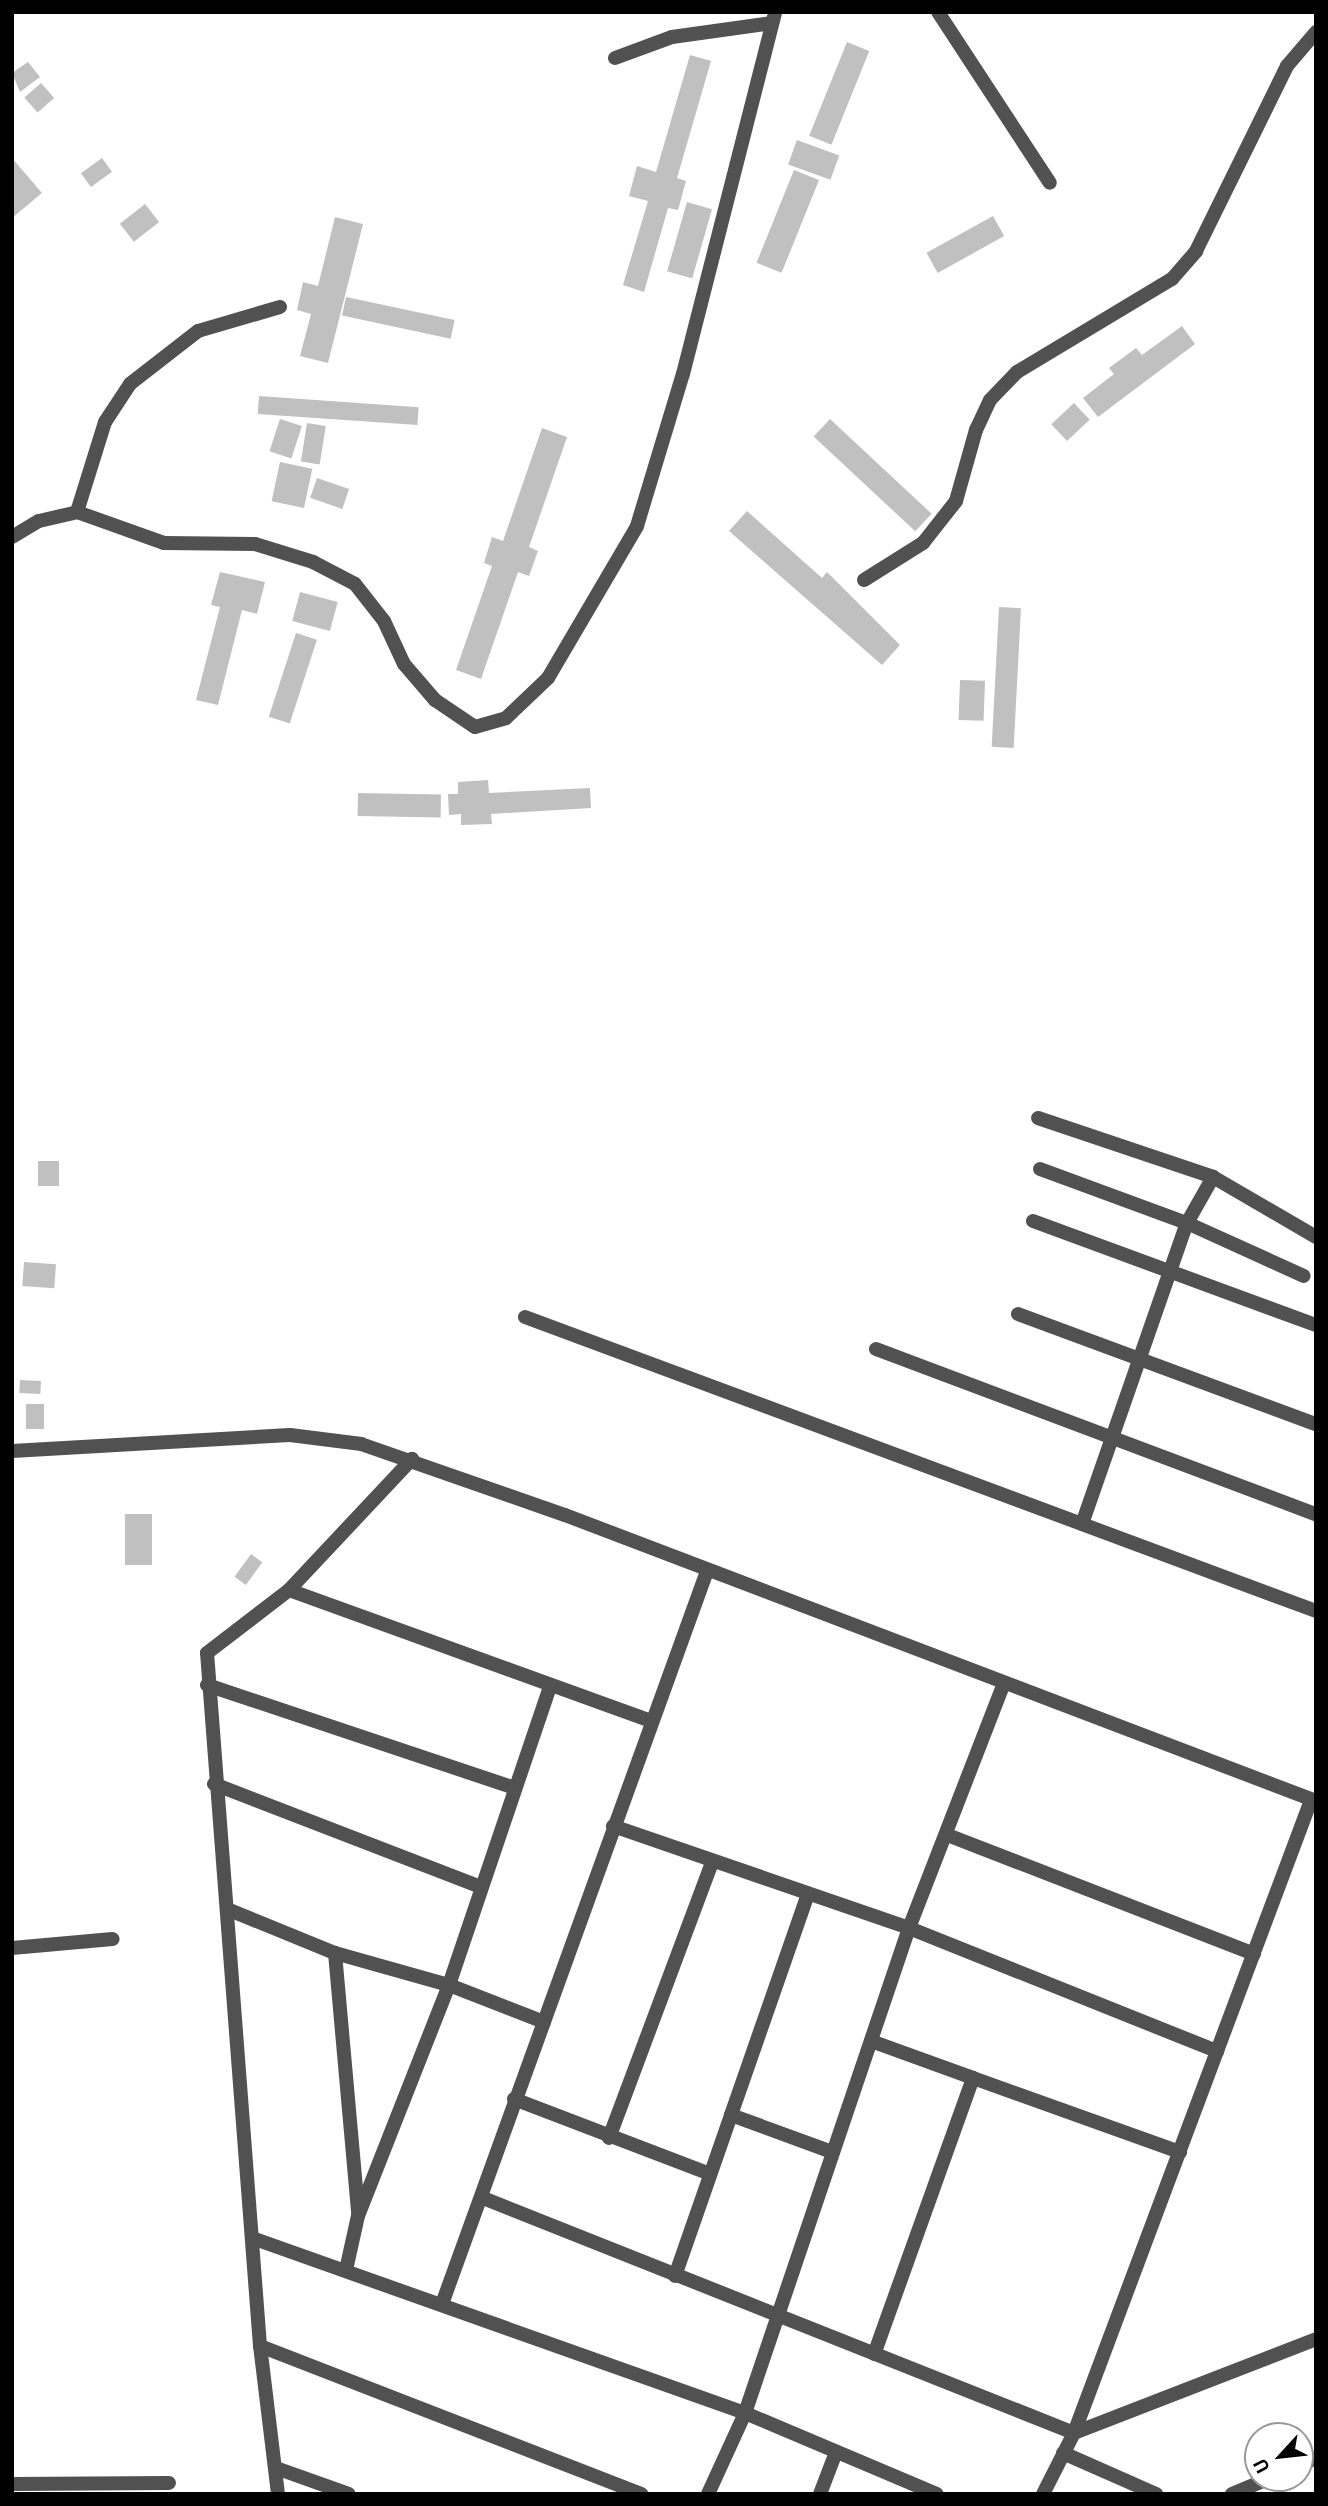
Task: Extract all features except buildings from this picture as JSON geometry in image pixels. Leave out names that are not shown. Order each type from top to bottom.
[{"type":"street","points":[[938,12],[1050,183]]},
{"type":"street","points":[[12,537],[39,521],[77,512],[164,543],[255,544],[313,562],[355,584],[384,621],[404,664],[464,721],[486,724],[529,703],[637,526],[722,229],[773,18],[672,37],[615,58]]},
{"type":"street","points":[[864,580],[923,543],[956,500],[976,430],[990,400],[1017,372],[1172,279],[1188,260],[1214,223],[1287,66],[1316,32]]},
{"type":"street","points":[[77,512],[105,422],[130,384],[198,331],[281,307]]},
{"type":"street","points":[[1038,1118],[1213,1177],[1316,1237]]},
{"type":"street","points":[[1040,1170],[1188,1223],[1304,1276]]},
{"type":"street","points":[[1082,1524],[1115,1440],[1188,1223],[1213,1177]]},
{"type":"street","points":[[1033,1221],[1171,1274],[1316,1325]]},
{"type":"street","points":[[1018,1314],[1316,1424]]},
{"type":"street","points":[[525,1317],[1316,1611]]},
{"type":"street","points":[[876,1349],[1316,1514]]},
{"type":"street","points":[[12,1451],[290,1434],[323,1436],[412,1459],[1314,1800],[1074,2433],[1042,2494]]},
{"type":"street","points":[[278,2494],[260,2346],[255,2239],[214,1784],[207,1685],[210,1647],[289,1591],[412,1459]]},
{"type":"street","points":[[443,2304],[483,2198],[514,2099],[544,2022],[650,1721],[707,1571]]},
{"type":"street","points":[[289,1591],[650,1721]]},
{"type":"street","points":[[708,2494],[744,2413],[909,1928],[950,1836],[1004,1683]]},
{"type":"street","points":[[207,1685],[514,1788]]},
{"type":"street","points":[[346,2270],[358,2216],[450,1984],[550,1685]]},
{"type":"street","points":[[214,1784],[481,1887]]},
{"type":"street","points":[[613,1826],[807,1897],[909,1928],[1217,2051]]},
{"type":"street","points":[[950,1836],[1254,1954]]},
{"type":"street","points":[[609,2138],[712,1863]]},
{"type":"street","points":[[675,2276],[807,1897]]},
{"type":"street","points":[[227,1909],[335,1954],[450,1984],[544,2022]]},
{"type":"street","points":[[12,1948],[113,1939]]},
{"type":"street","points":[[335,1954],[358,2216]]},
{"type":"street","points":[[871,2041],[1180,2152]]},
{"type":"street","points":[[874,2354],[973,2078]]},
{"type":"street","points":[[514,2099],[609,2138],[710,2174]]},
{"type":"street","points":[[731,2115],[832,2152]]},
{"type":"street","points":[[483,2198],[1074,2433],[1316,2339]]},
{"type":"street","points":[[255,2239],[744,2413],[929,2492]]},
{"type":"street","points":[[260,2346],[640,2494]]},
{"type":"street","points":[[820,2494],[836,2452]]},
{"type":"street","points":[[1063,2453],[1148,2492]]},
{"type":"street","points":[[276,2468],[349,2494]]},
{"type":"street","points":[[12,2484],[169,2483]]}]
